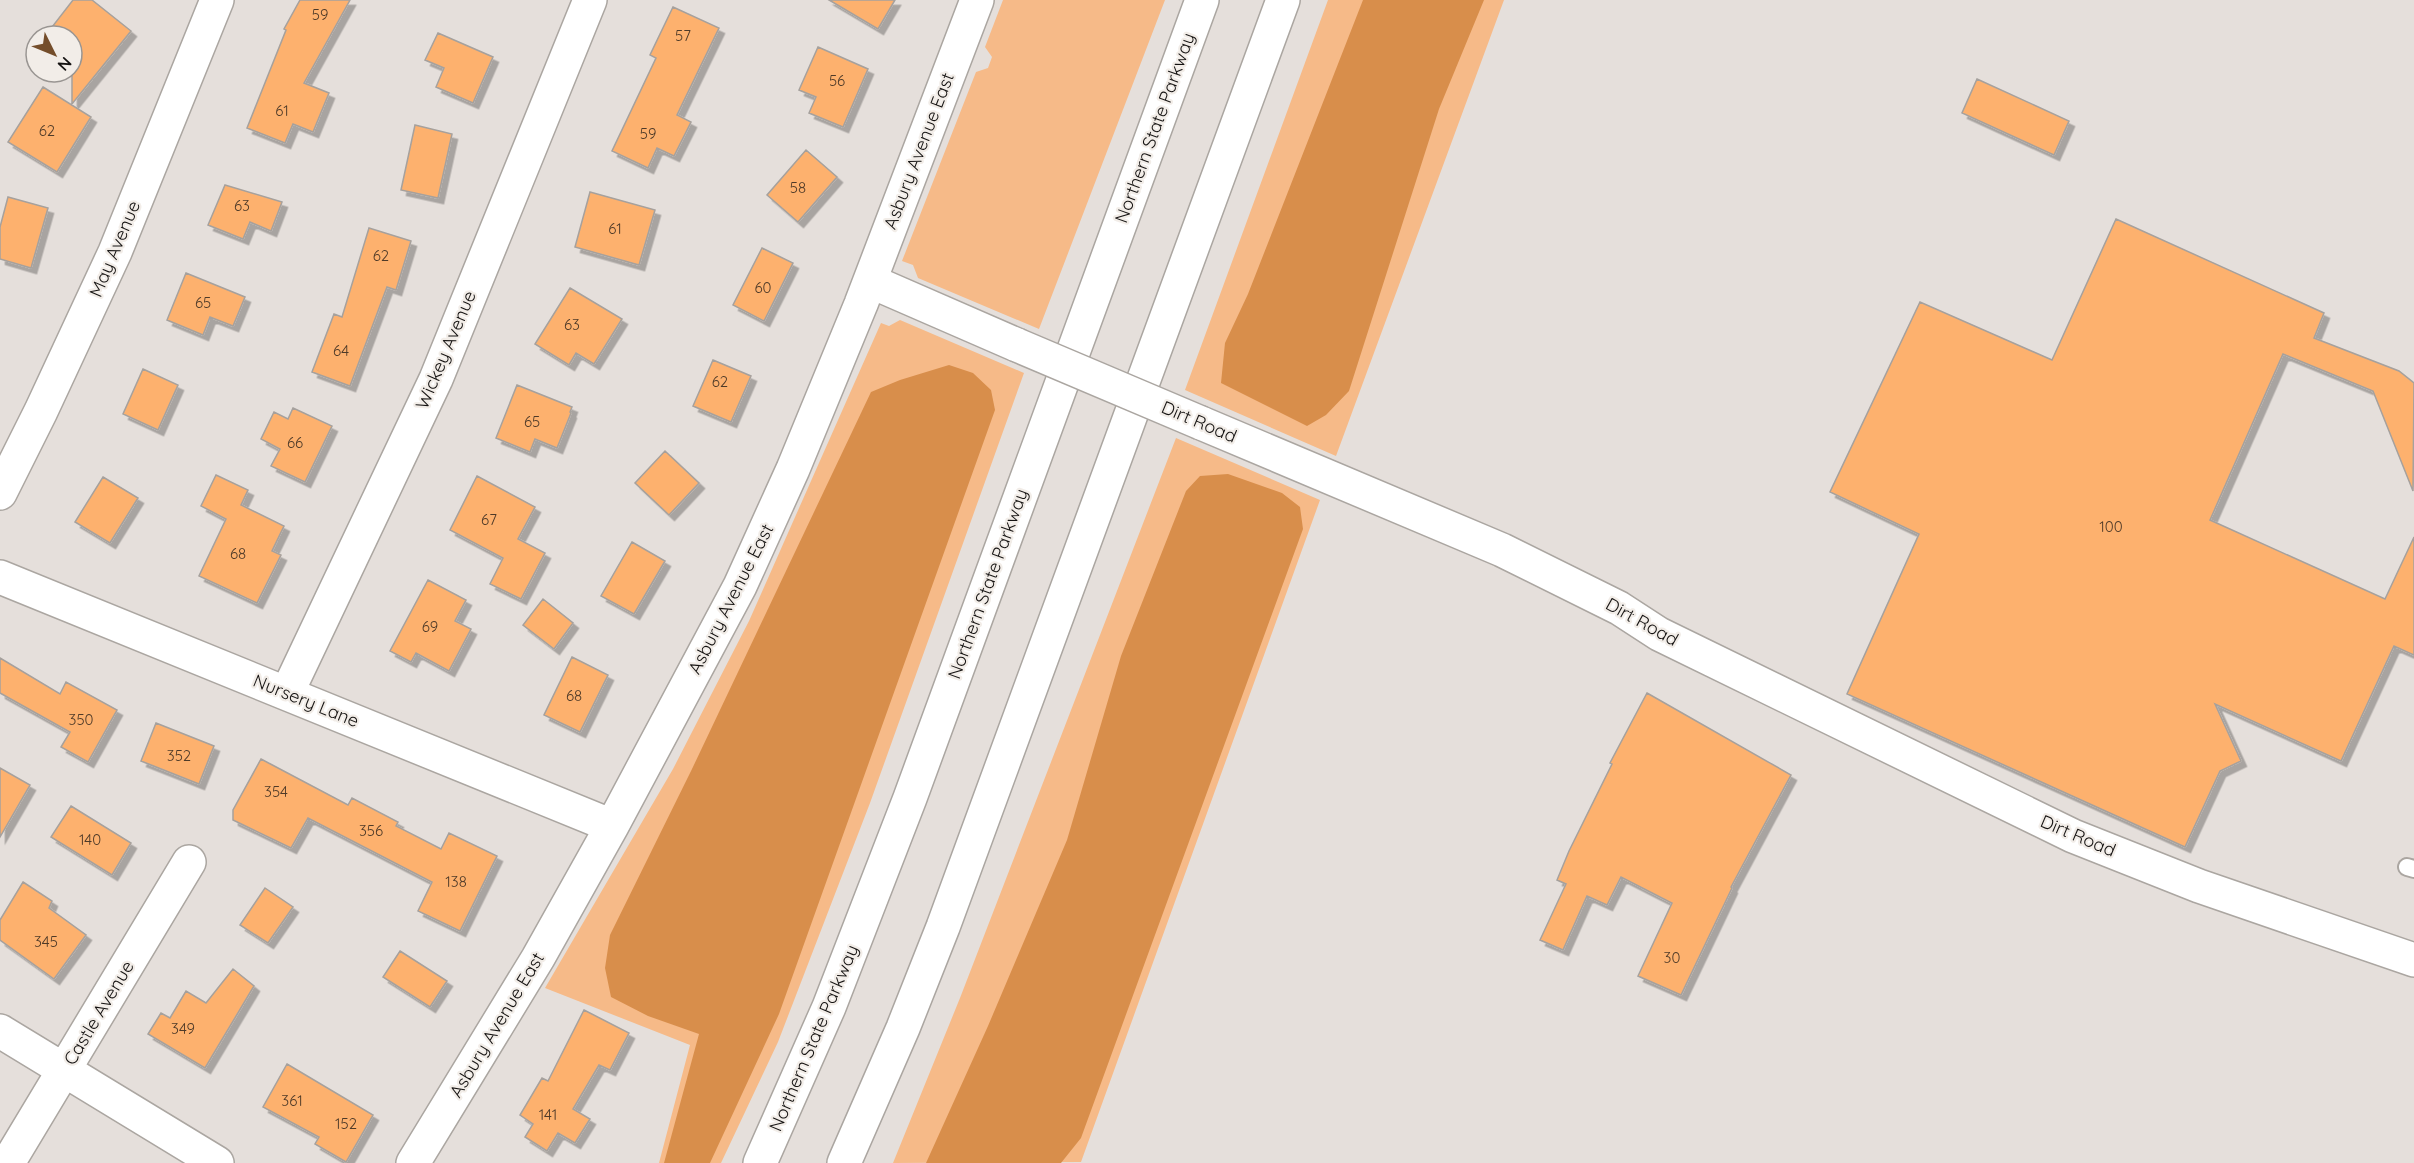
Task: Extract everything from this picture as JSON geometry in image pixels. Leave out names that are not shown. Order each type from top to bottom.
[{"type":"main road","name":"May Avenue","points":[[0,493],[115,252],[217,0]]},
{"type":"main road","name":"Wickey Avenue","points":[[287,693],[436,380],[590,0]]},
{"type":"main road","name":"Asbury Avenue East","points":[[413,1163],[538,958],[612,826],[740,586],[793,469],[870,281],[977,0]]},
{"type":"main road","name":"Northern State Parkway","points":[[760,1163],[829,1007],[910,798],[1202,0]]},
{"type":"main road","points":[[844,1163],[899,1038],[943,927],[1284,0]]},
{"type":"main road","name":"Dirt Road","points":[[870,281],[1502,550],[1619,608],[1659,634],[2073,836],[2199,886],[2414,960]]},
{"type":"main road","name":"Nursery Lane","points":[[0,577],[612,826]]},
{"type":"main road","name":"Castle Avenue","points":[[8,1163],[189,862]]},
{"type":"main road","points":[[0,1031],[217,1163]]},
{"type":"shaded area","points":[[1003,0],[1165,0],[1039,329],[918,278],[913,265],[902,261],[976,72],[988,68],[992,57],[985,47]]},
{"type":"shaded area","points":[[1328,0],[1504,0],[1336,456],[1185,390]]},
{"type":"shaded area","points":[[1363,0],[1484,0],[1439,109],[1349,391],[1326,415],[1307,426],[1221,383],[1225,343],[1248,294]]},
{"type":"shaded area","points":[[900,320],[1024,373],[870,803],[778,1042],[721,1163],[659,1163],[690,1045],[545,988],[673,769],[749,621],[881,323],[889,326]]},
{"type":"shaded area","points":[[949,365],[973,373],[991,390],[995,410],[779,1014],[710,1163],[664,1163],[699,1034],[648,1016],[611,997],[605,968],[610,935],[692,769],[871,392],[900,380]]},
{"type":"shaded area","points":[[1176,438],[1320,500],[1081,1162],[893,1163],[960,998]]},
{"type":"shaded area","points":[[1228,474],[1282,493],[1300,507],[1303,529],[1081,1138],[1061,1163],[926,1163],[988,1026],[1067,840],[1121,656],[1186,491],[1200,476]]},
{"type":"building","points":[[73,0],[92,0],[131,31],[72,104],[72,84],[84,84],[84,24],[54,24]]},
{"type":"building","points":[[300,0],[350,0],[304,83],[329,93],[313,132],[293,124],[285,143],[247,128],[286,30],[284,29]]},
{"type":"building","points":[[829,0],[895,0],[878,29]]},
{"type":"building","points":[[673,7],[719,28],[677,115],[691,122],[674,156],[657,148],[648,168],[612,151],[656,58],[650,55]]},
{"type":"building","points":[[438,33],[493,57],[473,103],[436,87],[444,68],[425,60]]},
{"type":"building","points":[[818,47],[868,69],[843,127],[809,113],[816,97],[799,90]]},
{"type":"building","points":[[1977,79],[2069,121],[2054,155],[1962,113]]},
{"type":"building","points":[[43,87],[91,117],[57,172],[8,142]]},
{"type":"building","points":[[415,125],[452,134],[438,198],[401,190]]},
{"type":"building","points":[[806,150],[837,177],[798,222],[767,195]]},
{"type":"building","points":[[225,185],[282,202],[271,231],[250,222],[243,239],[208,225]]},
{"type":"building","points":[[590,192],[655,210],[639,265],[575,247]]},
{"type":"building","points":[[8,197],[48,208],[31,268],[0,259],[0,227]]},
{"type":"building","points":[[2116,219],[2324,313],[2314,338],[2399,371],[2414,383],[2413,491],[2373,391],[2283,354],[2210,520],[2385,599],[2414,537],[2414,655],[2394,646],[2341,761],[2215,704],[2241,761],[2220,771],[2185,847],[1847,694],[1919,534],[1830,492],[1920,302],[2052,360]]},
{"type":"building","points":[[369,228],[411,241],[396,290],[387,287],[350,386],[312,372],[334,314],[342,317]]},
{"type":"building","points":[[762,248],[793,263],[764,321],[733,305]]},
{"type":"building","points":[[186,273],[245,297],[233,326],[210,317],[203,335],[167,320]]},
{"type":"building","points":[[570,288],[622,319],[594,364],[576,353],[569,365],[535,344]]},
{"type":"building","points":[[713,360],[751,376],[731,422],[693,406]]},
{"type":"building","points":[[143,369],[178,385],[158,430],[123,414]]},
{"type":"building","points":[[517,385],[572,407],[557,448],[535,439],[530,452],[496,438]]},
{"type":"building","points":[[293,408],[332,426],[305,482],[271,466],[280,449],[261,439],[274,412],[288,419]]},
{"type":"building","points":[[665,451],[699,483],[669,515],[635,483]]},
{"type":"building","points":[[216,475],[248,490],[241,505],[284,526],[272,551],[281,555],[257,603],[199,576],[226,519],[201,506]]},
{"type":"building","points":[[477,476],[535,507],[518,539],[545,553],[521,599],[490,584],[503,558],[450,530]]},
{"type":"building","points":[[103,477],[138,498],[110,543],[75,522]]},
{"type":"building","points":[[632,542],[665,561],[634,614],[601,596]]},
{"type":"building","points":[[428,580],[466,600],[455,621],[471,629],[449,671],[416,653],[411,662],[390,651]]},
{"type":"building","points":[[543,599],[573,623],[554,649],[523,625]]},
{"type":"building","points":[[572,657],[608,675],[580,732],[544,715]]},
{"type":"building","points":[[0,658],[60,694],[66,682],[117,710],[88,762],[61,747],[70,732],[0,693]]},
{"type":"building","points":[[1647,693],[1791,775],[1731,887],[1681,995],[1638,976],[1672,903],[1621,877],[1607,905],[1587,896],[1563,950],[1540,940],[1566,884],[1557,880],[1569,851],[1612,764],[1610,763]]},
{"type":"building","points":[[156,723],[214,746],[199,784],[141,761]]},
{"type":"building","points":[[261,759],[348,805],[352,798],[398,822],[396,826],[441,849],[449,833],[497,856],[460,931],[418,911],[432,882],[308,818],[291,848],[233,820],[233,810]]},
{"type":"building","points":[[0,768],[30,785],[0,837]]},
{"type":"building","points":[[71,806],[131,843],[112,875],[51,837]]},
{"type":"building","points":[[23,882],[52,901],[49,908],[86,935],[54,979],[0,940],[0,920]]},
{"type":"building","points":[[265,888],[293,907],[268,943],[240,925]]},
{"type":"building","points":[[400,951],[447,981],[430,1007],[383,977]]},
{"type":"building","points":[[233,969],[254,986],[205,1068],[148,1034],[161,1013],[170,1018],[186,991],[206,1003]]},
{"type":"building","points":[[584,1010],[629,1033],[610,1070],[599,1065],[573,1109],[590,1119],[575,1143],[558,1133],[547,1151],[525,1137],[533,1124],[520,1115],[542,1078],[548,1081]]},
{"type":"building","points":[[287,1064],[373,1115],[346,1162],[315,1144],[319,1137],[263,1107]]}]
